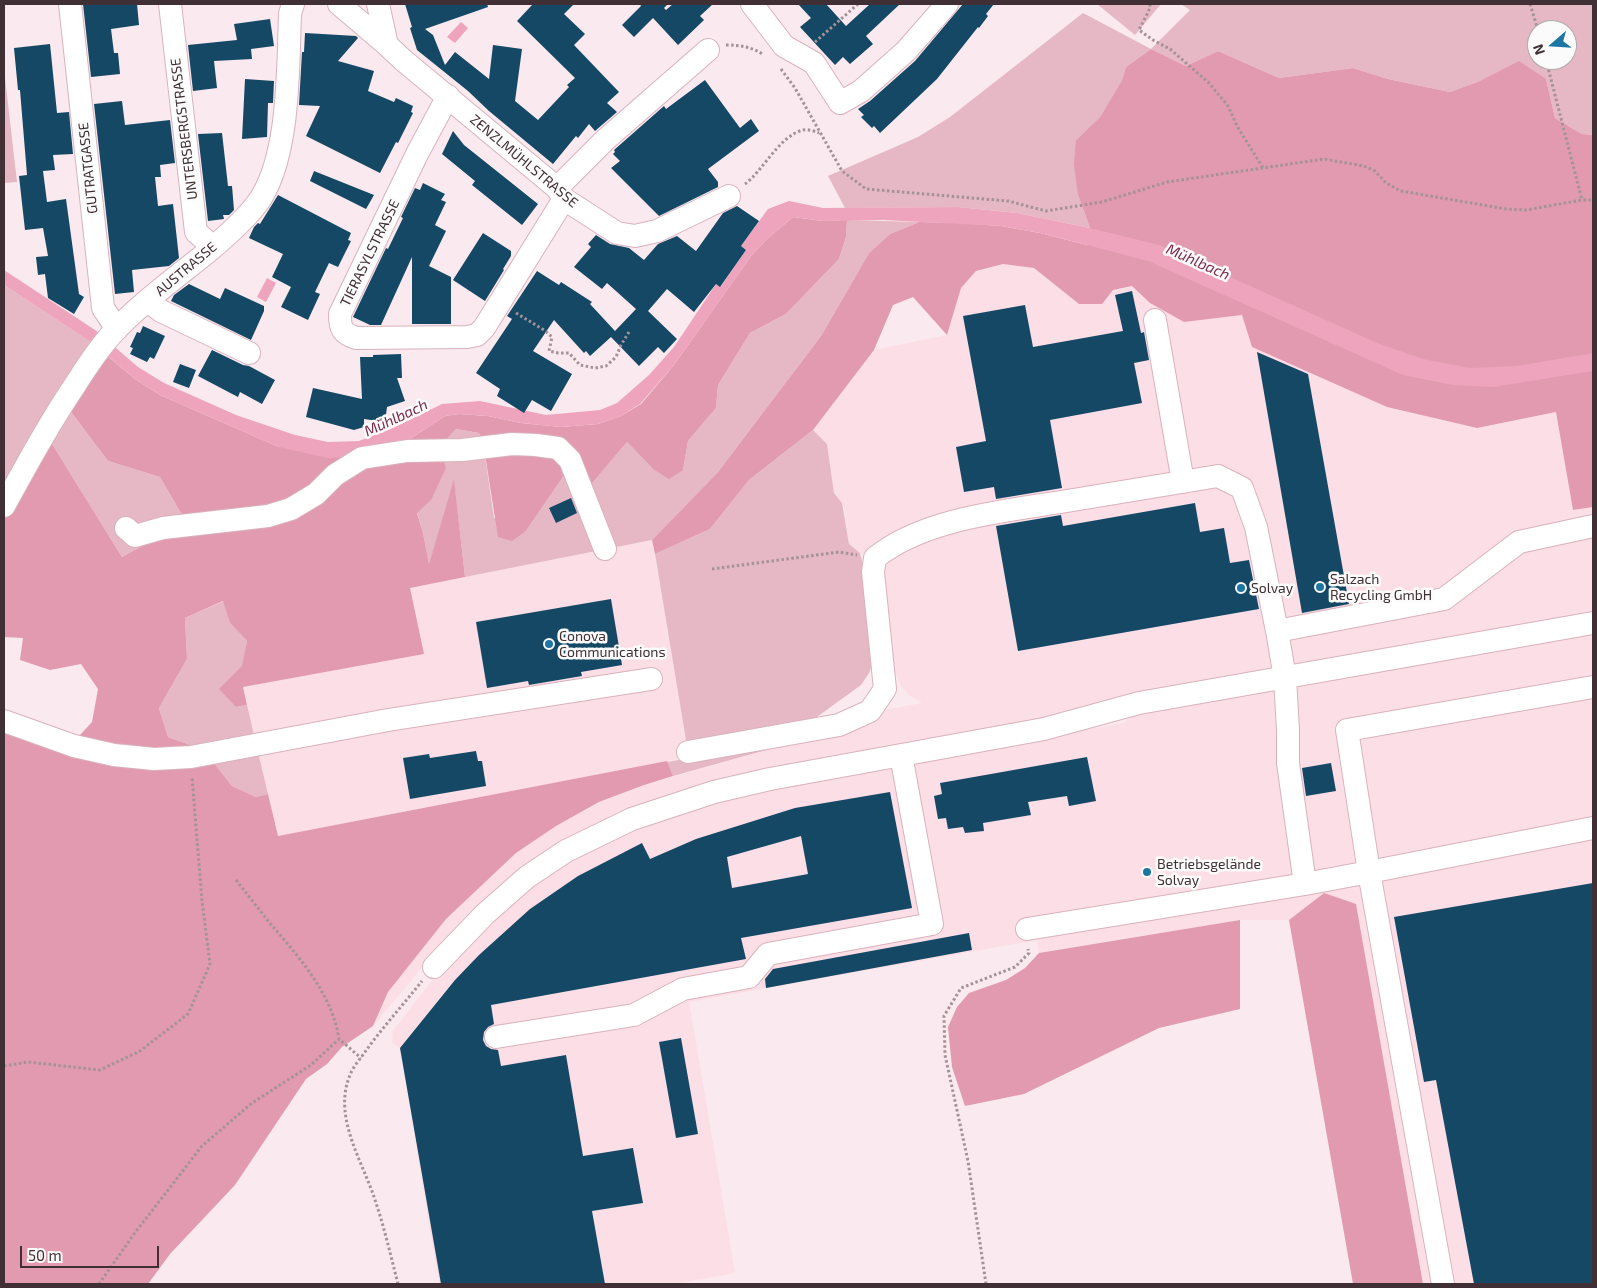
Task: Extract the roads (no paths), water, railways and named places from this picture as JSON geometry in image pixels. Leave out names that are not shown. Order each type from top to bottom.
[{"type":"street","name":"GUTRATGASSE","points":[[70,4],[107,340]]},
{"type":"street","name":"UNTERSBERGSTRASSE","points":[[170,4],[196,232],[213,248]]},
{"type":"street","name":"AUSTRASSE","points":[[4,506],[57,411],[107,340],[148,301],[213,248],[257,204],[280,153],[287,92],[292,4]]},
{"type":"street","name":"ZENZLMÜHLSTRASSE","points":[[339,4],[560,193],[617,233],[635,236],[657,232],[729,196]]},
{"type":"street","points":[[378,4],[387,45]]},
{"type":"street","points":[[752,4],[784,46],[814,63],[840,103],[861,91],[906,50],[947,4]]},
{"type":"street","name":"TIERASYLSTRASSE","points":[[448,96],[425,139],[340,314],[340,326],[346,335],[356,338],[467,337],[477,335],[484,328],[500,303],[560,193],[604,140],[708,50]]},
{"type":"street","points":[[148,301],[161,311],[249,353]]},
{"type":"street","points":[[1155,320],[1183,482]]},
{"type":"street","points":[[126,528],[135,536],[163,528],[251,519],[283,512],[316,494],[335,475],[362,458],[407,451],[462,450],[512,444],[536,444],[558,448],[570,460],[605,549]]},
{"type":"street","points":[[688,752],[839,725],[870,711],[886,689],[873,572],[875,558],[885,550],[921,531],[983,514],[1218,476],[1242,488],[1256,527],[1285,678],[1288,763],[1304,884]]},
{"type":"street","points":[[1277,631],[1444,599],[1519,542],[1593,526]]},
{"type":"street","points":[[434,967],[484,914],[527,878],[566,852],[632,819],[714,792],[770,779],[1044,728],[1139,703],[1593,624]]},
{"type":"street","points":[[4,721],[74,746],[114,755],[154,759],[191,757],[388,720],[651,679]]},
{"type":"street","points":[[1442,1284],[1369,872],[1347,730],[1593,687]]},
{"type":"street","points":[[496,1037],[634,1015],[684,989],[749,977],[768,954],[932,924],[901,755]]},
{"type":"street","points":[[1027,929],[1304,884],[1593,828]]},
{"type":"place","name":"Salzach Recycling GmbH","points":[[1320,587]]},
{"type":"place","name":"Solvay","points":[[1241,588]]},
{"type":"place","name":"Conova Communications","points":[[549,644]]},
{"type":"place","name":"Betriebsgelände Solvay","points":[[1147,872]]},
{"type":"water label","name":"Mühlbach","points":[[1198,262]]},
{"type":"water label","name":"Mühlbach","points":[[396,418]]}]
